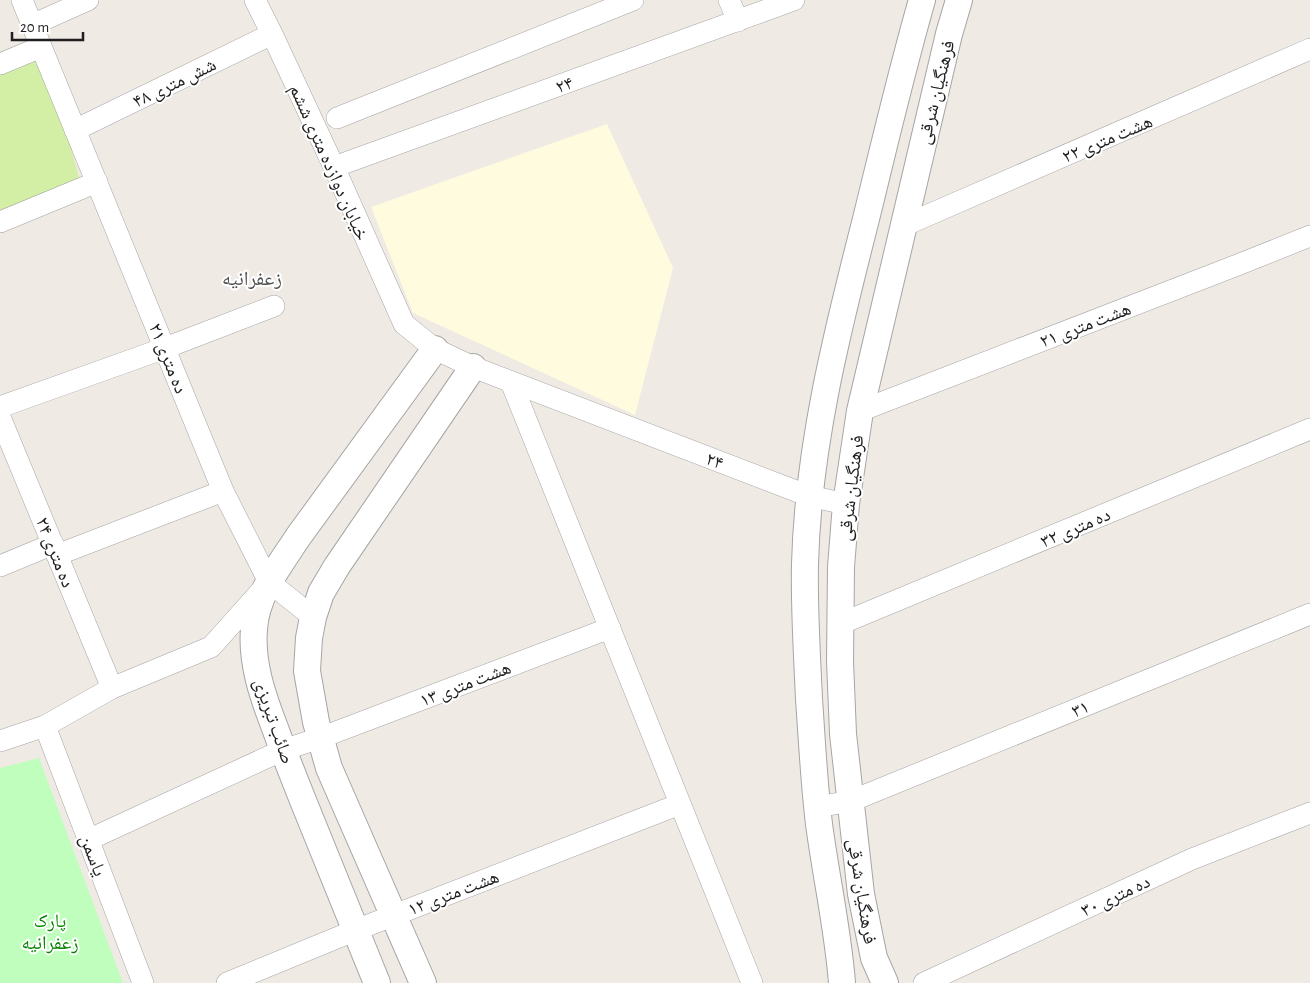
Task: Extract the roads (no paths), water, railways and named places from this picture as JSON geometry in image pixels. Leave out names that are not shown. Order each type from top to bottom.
[{"type":"street","name":"ده متری ۲۱","points":[[22,0],[223,491],[269,582]]},
{"type":"street","points":[[32,25],[88,0]]},
{"type":"street","name":"خیابان دوازده متری ششم","points":[[255,0],[334,167],[404,324]]},
{"type":"street","points":[[337,118],[633,0]]},
{"type":"street","points":[[729,0],[738,21]]},
{"type":"street","name":"۲۴","points":[[334,167],[794,0]]},
{"type":"street","name":"فرهنگیان شرقی","points":[[842,983],[840,956],[820,832],[812,739],[807,661],[805,565],[809,496],[826,386],[906,58],[922,0]]},
{"type":"street","name":"فرهنگیان شرقی","points":[[884,983],[874,958],[861,894],[843,734],[840,661],[841,567],[846,504],[860,411],[949,34],[959,0]]},
{"type":"street","name":"شش متری ۴۸","points":[[76,130],[272,34]]},
{"type":"street","points":[[0,64],[41,47]]},
{"type":"street","name":"هشت متری ۲۲","points":[[903,226],[1310,49]]},
{"type":"street","points":[[0,222],[97,182]]},
{"type":"street","name":"هشت متری ۲۱","points":[[860,411],[1310,236]]},
{"type":"street","points":[[0,407],[165,348],[274,306]]},
{"type":"street","name":"۲۴","points":[[404,324],[435,349],[473,367],[809,496],[846,504]]},
{"type":"street","name":"صائب تبریزی","points":[[377,983],[262,693],[255,660],[254,628],[258,606],[269,582],[298,537],[435,349]]},
{"type":"street","name":"صائب تبریزی","points":[[423,983],[332,776],[316,722],[308,671],[310,638],[313,617],[321,593],[337,566],[473,367]]},
{"type":"street","points":[[511,382],[752,983]]},
{"type":"street","name":"ده متری ۲۴","points":[[0,417],[112,688]]},
{"type":"street","name":"ده متری ۳۲","points":[[840,624],[1310,429]]},
{"type":"street","points":[[0,566],[55,550],[223,491]]},
{"type":"street","points":[[0,741],[45,726],[112,688],[212,647],[269,582],[313,617]]},
{"type":"street","name":"۳۱","points":[[818,807],[851,801],[1310,614]]},
{"type":"street","name":"هشت متری ۱۳","points":[[283,750],[320,738],[610,628]]},
{"type":"street","name":"یاسمن","points":[[45,726],[143,983]]},
{"type":"street","points":[[88,840],[283,750]]},
{"type":"street","name":"هشت متری ۱۲","points":[[227,983],[356,930],[680,804]]},
{"type":"street","name":"ده متری ۳۰","points":[[924,983],[1192,859],[1310,813]]},
{"type":"street","points":[[836,936],[868,930]]},
{"type":"district","name":"زعفرانیه","points":[[252,278]]},
{"type":"park label","name":"پارک زعفرانیه","points":[[50,931]]}]
